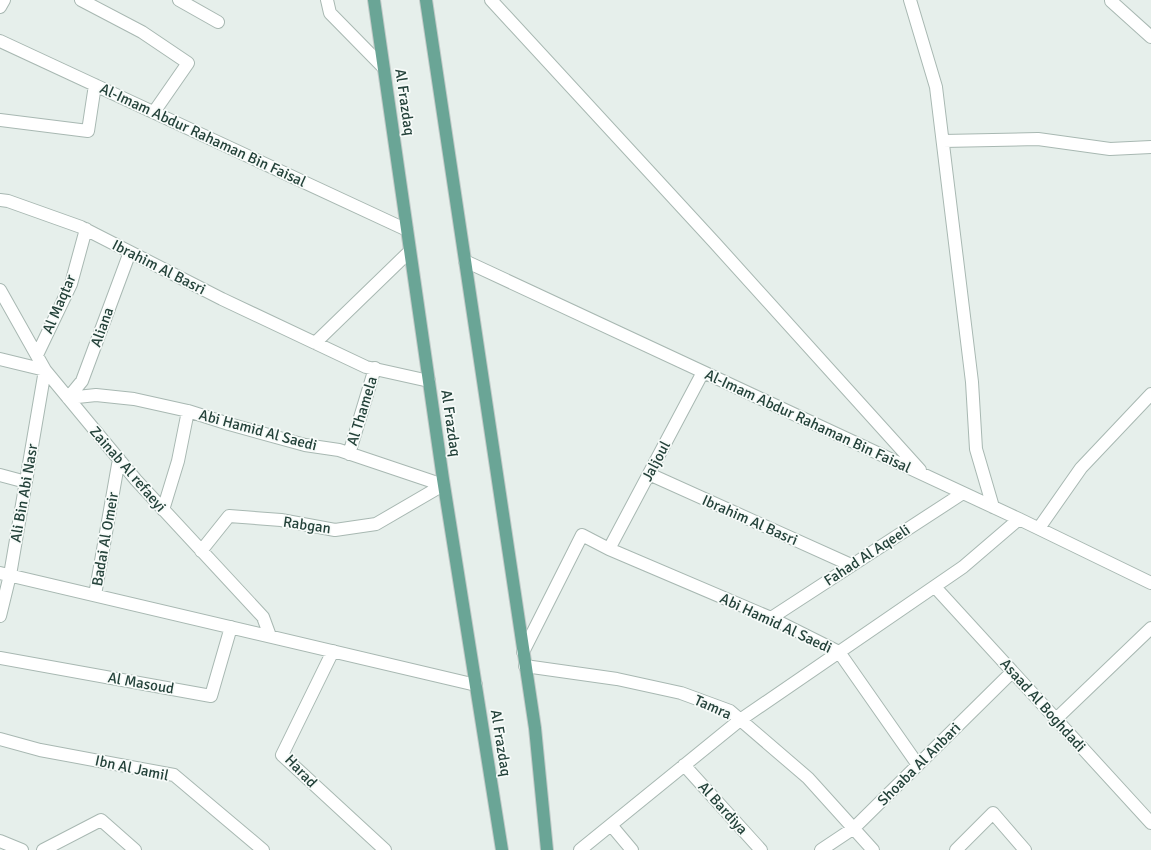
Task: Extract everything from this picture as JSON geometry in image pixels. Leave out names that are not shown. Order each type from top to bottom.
[{"type":"main road","name":"Al Frazdaq","points":[[374,0],[444,485],[502,850]]},
{"type":"main road","points":[[426,0],[535,728],[547,850]]},
{"type":"street","points":[[0,7],[4,0]]},
{"type":"street","points":[[81,0],[142,32],[188,63],[154,112]]},
{"type":"street","points":[[179,0],[218,22]]},
{"type":"street","points":[[327,0],[330,14],[383,67]]},
{"type":"street","points":[[491,0],[714,242],[923,474]]},
{"type":"street","points":[[910,0],[936,87],[972,382],[976,449],[993,507]]},
{"type":"street","points":[[1111,1],[1151,37]]},
{"type":"street","name":"Al-Imam Abdur Rahaman Bin Faisal","points":[[0,41],[407,230]]},
{"type":"street","points":[[0,120],[88,131],[95,85]]},
{"type":"street","points":[[943,141],[1038,139],[1110,149],[1151,147]]},
{"type":"street","name":"Ibrahim Al Basri","points":[[0,200],[8,201],[86,229],[222,300],[366,367],[429,382]]},
{"type":"street","name":"Al Maqtar","points":[[36,355],[71,284],[86,229]]},
{"type":"street","points":[[315,343],[410,251]]},
{"type":"street","name":"Aliana","points":[[68,398],[82,382],[130,252]]},
{"type":"street","name":"Al-Imam Abdur Rahaman Bin Faisal","points":[[465,260],[1039,528],[1151,583]]},
{"type":"street","name":"Zainab Al refaeyi","points":[[0,290],[45,370],[163,510],[263,617],[270,636]]},
{"type":"street","points":[[0,358],[45,370]]},
{"type":"street","name":"Al Thamela","points":[[349,454],[375,368]]},
{"type":"street","name":"Ali Bin Abi Nasr","points":[[0,616],[5,574],[26,482],[45,370]]},
{"type":"street","name":"Jaljoul","points":[[609,550],[703,372]]},
{"type":"street","points":[[1039,528],[1081,468],[1151,394]]},
{"type":"street","name":"Abi Hamid Al Saedi","points":[[68,398],[96,395],[134,399],[188,411],[305,445],[339,450],[444,485]]},
{"type":"street","points":[[163,510],[178,462],[188,411]]},
{"type":"street","name":"Badai Al Omeir","points":[[95,595],[119,459]]},
{"type":"street","name":"Ibrahim Al Basri","points":[[649,474],[851,566]]},
{"type":"street","points":[[0,475],[26,482]]},
{"type":"street","name":"Rabgan","points":[[201,551],[229,516],[281,520],[335,530],[376,524],[444,485]]},
{"type":"street","name":"Fahad Al Aqeeli","points":[[772,618],[963,493]]},
{"type":"street","points":[[580,850],[740,720],[963,567],[1019,519]]},
{"type":"street","name":"Abi Hamid Al Saedi","points":[[523,652],[582,535],[609,550],[772,618],[838,652],[918,764]]},
{"type":"street","points":[[5,574],[476,684]]},
{"type":"street","name":"Asaad Al Boghdadi","points":[[934,586],[1151,823]]},
{"type":"street","name":"Al Masoud","points":[[0,658],[211,696],[231,627]]},
{"type":"street","points":[[1056,719],[1151,628]]},
{"type":"street","name":"Harad","points":[[333,651],[282,755],[385,850]]},
{"type":"street","name":"Tamra","points":[[526,666],[617,679],[681,693],[730,711],[808,778],[873,850]]},
{"type":"street","name":"Shoaba Al Anbari","points":[[821,850],[854,828],[1012,672]]},
{"type":"street","name":"Ibn Al Jamil","points":[[0,739],[40,750],[174,776],[263,850]]},
{"type":"street","name":"Al Bardiya","points":[[684,765],[761,850]]},
{"type":"street","points":[[956,850],[993,813],[1025,850]]},
{"type":"street","points":[[43,850],[101,820],[134,850]]},
{"type":"street","points":[[611,825],[632,850]]},
{"type":"street","points":[[0,841],[22,850]]}]
